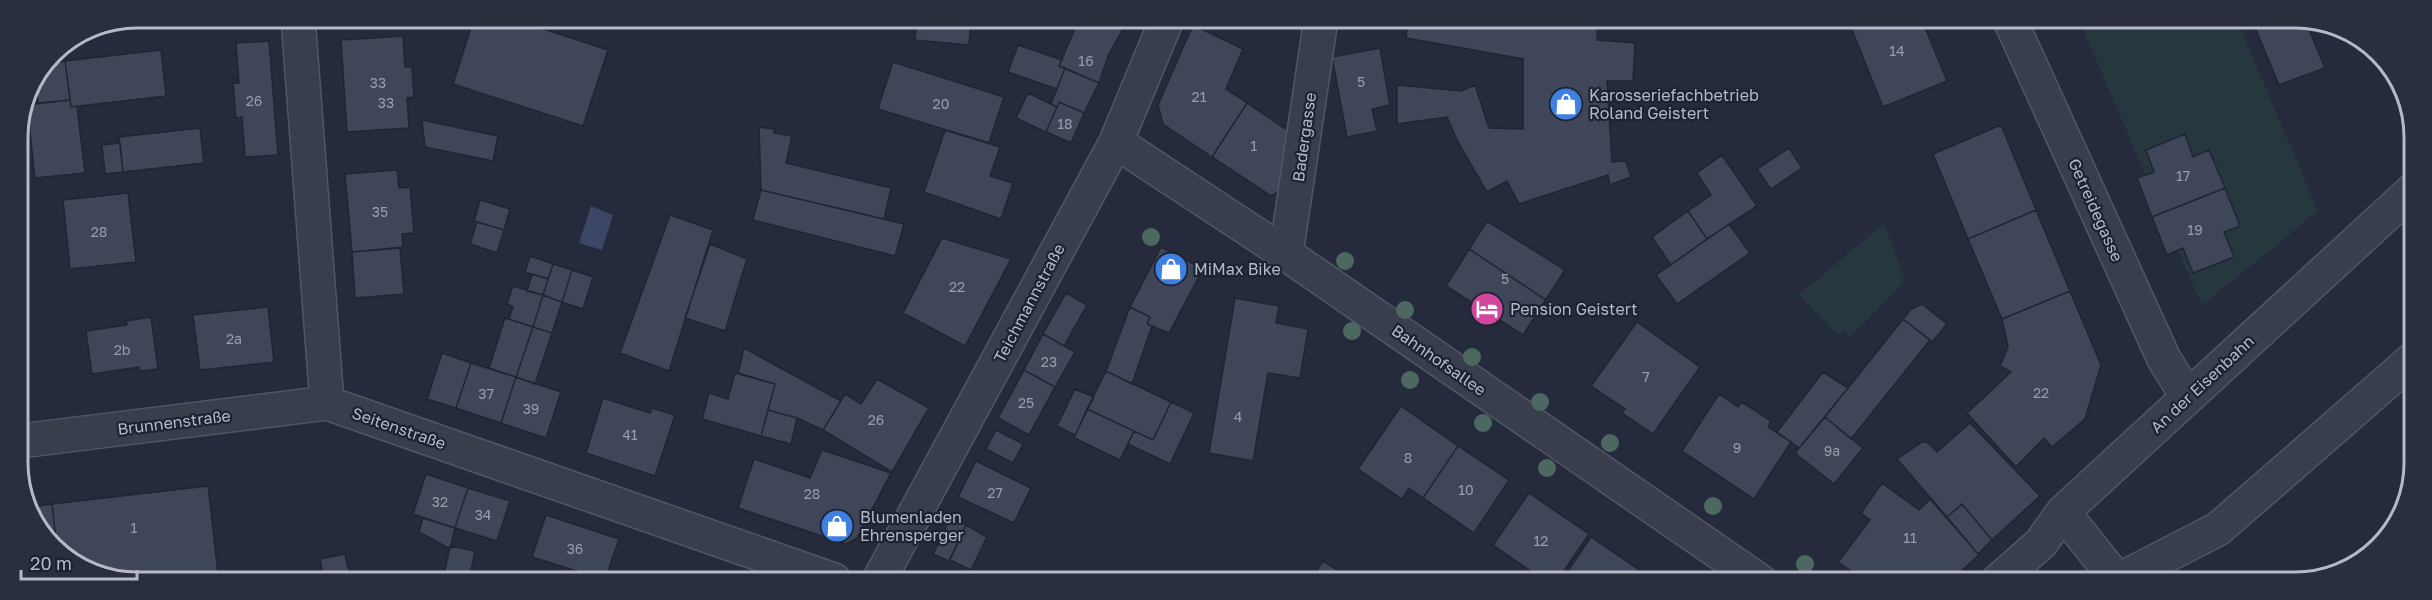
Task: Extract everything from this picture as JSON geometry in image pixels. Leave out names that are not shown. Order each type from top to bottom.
[{"type":"street","points":[[299,28],[327,403]]},
{"type":"street","name":"Teichmannstraße","points":[[884,572],[1116,142],[1163,28]]},
{"type":"street","name":"Badergasse","points":[[1286,254],[1320,28]]},
{"type":"street","name":"Getreidegasse","points":[[2014,28],[2164,359],[2187,396]]},
{"type":"street","name":"Bahnhofsallee","points":[[1116,142],[1286,254],[1746,571]]},
{"type":"street","name":"An der Eisenbahn","points":[[2009,571],[2041,543],[2063,512],[2404,198]]},
{"type":"street","points":[[2136,571],[2218,530],[2404,367]]},
{"type":"street","name":"Brunnenstraße","points":[[28,440],[327,403]]},
{"type":"street","name":"Seitenstraße","points":[[327,403],[810,572]]},
{"type":"street","points":[[2063,512],[2108,571]]},
{"type":"shaded area","points":[[2082,28],[2240,28],[2318,211],[2202,306]]},
{"type":"shaded area","points":[[1884,223],[1905,280],[1850,338],[1845,330],[1838,335],[1799,295]]},
{"type":"water","points":[[591,206],[613,215],[602,250],[579,243]]},
{"type":"building","points":[[471,28],[541,28],[608,50],[583,126],[453,84]]},
{"type":"building","points":[[916,28],[970,28],[969,45],[915,40]]},
{"type":"building","points":[[1075,28],[1123,28],[1108,56],[1099,83],[1059,66]]},
{"type":"building","points":[[1192,28],[1199,28],[1243,49],[1226,89],[1247,103],[1212,157],[1163,124],[1158,105]]},
{"type":"building","name":"Karosseriefachbetrieb Roland Geistert","points":[[1407,28],[1598,28],[1597,40],[1635,43],[1633,81],[1607,81],[1612,162],[1626,161],[1631,177],[1610,185],[1608,175],[1519,204],[1507,181],[1487,192],[1457,140],[1447,117],[1397,124],[1397,85],[1461,91],[1475,85],[1489,128],[1523,129],[1523,59],[1406,38]]},
{"type":"building","points":[[1851,28],[1925,28],[1947,81],[1883,107]]},
{"type":"building","points":[[2255,28],[2309,29],[2325,68],[2279,85]]},
{"type":"building","points":[[403,36],[405,67],[412,67],[414,97],[407,98],[409,128],[347,132],[341,40]]},
{"type":"building","points":[[269,41],[278,155],[245,157],[242,117],[236,118],[233,83],[239,83],[236,43]]},
{"type":"building","points":[[1018,45],[1062,60],[1059,66],[1065,68],[1057,89],[1008,72]]},
{"type":"building","points":[[1380,48],[1390,105],[1372,109],[1377,131],[1347,137],[1332,57]]},
{"type":"building","points":[[161,50],[166,96],[71,107],[65,61]]},
{"type":"building","points":[[161,50],[166,96],[71,107],[65,61]]},
{"type":"building","points":[[65,61],[70,100],[38,103],[37,96],[40,89],[58,62]]},
{"type":"building","points":[[893,62],[1004,97],[989,143],[878,109]]},
{"type":"building","points":[[1065,68],[1099,83],[1084,113],[1059,102],[1057,107],[1051,104]]},
{"type":"building","points":[[1028,93],[1057,107],[1046,132],[1016,118]]},
{"type":"building","points":[[70,100],[71,107],[77,106],[85,173],[35,178],[29,127],[34,104]]},
{"type":"building","points":[[1059,102],[1084,113],[1071,143],[1046,132]]},
{"type":"building","points":[[1247,103],[1290,132],[1282,190],[1271,196],[1212,157]]},
{"type":"building","points":[[422,120],[498,136],[493,161],[425,147]]},
{"type":"building","points":[[2001,125],[2036,210],[1968,239],[1933,154]]},
{"type":"building","points":[[759,127],[775,129],[774,133],[792,136],[786,163],[891,188],[884,219],[761,190]]},
{"type":"building","points":[[200,128],[204,163],[123,172],[119,137]]},
{"type":"building","points":[[945,130],[1000,147],[990,176],[1013,183],[1001,219],[924,192]]},
{"type":"building","points":[[2185,134],[2193,157],[2209,150],[2225,188],[2152,217],[2137,178],[2154,172],[2146,150]]},
{"type":"building","points":[[120,143],[123,172],[105,174],[102,145]]},
{"type":"building","points":[[1789,148],[1802,168],[1771,189],[1757,169]]},
{"type":"building","points":[[1722,155],[1757,206],[1707,239],[1688,211],[1711,195],[1697,173]]},
{"type":"building","points":[[397,170],[399,188],[410,187],[414,233],[402,234],[403,247],[352,252],[345,174]]},
{"type":"building","points":[[2225,188],[2240,226],[2224,232],[2234,257],[2193,273],[2183,248],[2167,255],[2152,217]]},
{"type":"building","points":[[761,190],[904,224],[895,256],[753,220]]},
{"type":"building","points":[[128,193],[136,262],[70,269],[63,200]]},
{"type":"building","points":[[480,200],[510,209],[504,230],[474,221]]},
{"type":"building","points":[[2036,210],[2070,291],[2002,319],[1968,239]]},
{"type":"building","points":[[1688,211],[1707,239],[1671,265],[1652,237]]},
{"type":"building","points":[[670,215],[713,230],[669,371],[620,353]]},
{"type":"building","points":[[1487,221],[1565,270],[1523,335],[1446,286]]},
{"type":"building","points":[[477,222],[504,230],[497,253],[470,244]]},
{"type":"building","points":[[1729,224],[1750,253],[1677,304],[1656,275]]},
{"type":"building","points":[[942,238],[1011,259],[965,346],[903,313]]},
{"type":"building","points":[[710,244],[747,259],[725,331],[685,318]]},
{"type":"building","points":[[1161,247],[1203,269],[1169,333],[1147,324],[1150,317],[1130,307]]},
{"type":"building","points":[[400,248],[404,294],[355,298],[352,252]]},
{"type":"building","points":[[1469,249],[1546,300],[1523,335],[1446,286]]},
{"type":"building","points":[[530,256],[553,264],[548,279],[525,272]]},
{"type":"building","points":[[553,264],[572,270],[562,302],[543,295]]},
{"type":"building","points":[[572,270],[593,277],[583,309],[562,302]]},
{"type":"building","points":[[532,274],[548,279],[543,295],[527,291]]},
{"type":"building","points":[[513,286],[543,295],[533,327],[509,319],[513,307],[507,304]]},
{"type":"building","points":[[2070,291],[2101,365],[2085,419],[2052,447],[2044,438],[2016,467],[1967,413],[2011,372],[2000,366],[2008,347],[2002,319]]},
{"type":"building","points":[[1066,293],[1087,305],[1064,346],[1043,334]]},
{"type":"building","points":[[543,295],[562,302],[552,333],[533,327]]},
{"type":"building","points":[[1235,298],[1279,306],[1276,323],[1308,329],[1300,378],[1268,373],[1253,461],[1209,453]]},
{"type":"building","points":[[1922,304],[1947,324],[1932,342],[1903,319],[1911,309]]},
{"type":"building","points":[[268,307],[274,362],[200,370],[193,315]]},
{"type":"building","points":[[1130,307],[1150,317],[1147,324],[1152,326],[1132,384],[1106,371]]},
{"type":"building","points":[[151,317],[158,369],[140,371],[139,367],[92,374],[86,331],[127,325],[126,321]]},
{"type":"building","points":[[505,318],[533,327],[516,377],[489,368]]},
{"type":"building","points":[[1903,319],[1930,340],[1851,439],[1825,417]]},
{"type":"building","points":[[1637,322],[1700,367],[1653,434],[1622,413],[1625,409],[1591,386]]},
{"type":"building","points":[[533,327],[552,333],[535,384],[516,377]]},
{"type":"building","points":[[1043,334],[1075,352],[1055,387],[1024,370]]},
{"type":"building","points":[[744,348],[841,401],[823,430],[797,418],[768,410],[775,384],[738,373]]},
{"type":"building","points":[[442,353],[471,363],[456,408],[427,399]]},
{"type":"building","points":[[471,363],[516,377],[501,423],[456,408]]},
{"type":"building","points":[[1024,370],[1055,387],[1029,435],[998,418]]},
{"type":"building","points":[[1106,371],[1171,402],[1153,440],[1087,409]]},
{"type":"building","points":[[1823,372],[1848,388],[1799,448],[1777,432]]},
{"type":"building","points":[[735,373],[775,384],[761,436],[702,419],[709,393],[728,399]]},
{"type":"building","points":[[516,377],[561,392],[546,438],[501,423]]},
{"type":"building","points":[[877,379],[929,408],[892,472],[823,430],[845,394],[861,404]]},
{"type":"building","points":[[1075,389],[1094,397],[1075,435],[1057,426]]},
{"type":"building","points":[[1719,394],[1738,407],[1742,402],[1771,421],[1768,427],[1791,442],[1754,499],[1682,451]]},
{"type":"building","points":[[603,398],[650,413],[652,408],[675,415],[655,476],[586,453]]},
{"type":"building","points":[[1171,402],[1194,413],[1170,464],[1128,444],[1134,431],[1153,440]]},
{"type":"building","points":[[1401,406],[1458,446],[1423,498],[1409,488],[1402,499],[1358,469]]},
{"type":"building","points":[[1087,409],[1134,431],[1120,460],[1074,438]]},
{"type":"building","points":[[768,410],[797,418],[791,444],[761,436]]},
{"type":"building","points":[[1825,417],[1863,448],[1834,484],[1795,453]]},
{"type":"building","points":[[1970,423],[2040,496],[1992,540],[1962,504],[1947,517],[1897,459],[1922,442],[1927,442],[1937,452]]},
{"type":"building","points":[[996,430],[1023,444],[1013,463],[986,449]]},
{"type":"building","points":[[1458,446],[1509,480],[1474,533],[1423,498]]},
{"type":"building","points":[[822,450],[891,473],[857,538],[846,544],[738,508],[754,459],[810,478]]},
{"type":"building","points":[[976,461],[1031,488],[1014,523],[958,497]]},
{"type":"building","points":[[426,474],[468,488],[455,528],[413,514]]},
{"type":"building","points":[[1882,483],[1919,510],[1930,499],[1979,555],[1961,571],[1852,571],[1838,562],[1870,520],[1861,513]]},
{"type":"building","points":[[208,486],[218,572],[137,572],[102,566],[71,549],[55,534],[52,504]]},
{"type":"building","points":[[468,488],[510,501],[497,541],[455,528]]},
{"type":"building","points":[[1529,493],[1589,534],[1564,571],[1531,571],[1493,545]]},
{"type":"building","points":[[52,504],[55,534],[43,517],[38,506]]},
{"type":"building","points":[[1962,504],[1992,540],[1978,554],[1947,517]]},
{"type":"building","points":[[546,515],[619,539],[608,572],[579,572],[532,557]]},
{"type":"building","points":[[951,517],[966,525],[949,561],[933,554]]},
{"type":"building","points":[[423,518],[455,528],[450,549],[419,532]]},
{"type":"building","points":[[966,525],[987,537],[971,570],[950,560]]},
{"type":"building","points":[[1591,537],[1641,571],[1568,571]]},
{"type":"building","points":[[450,546],[475,551],[471,572],[445,572]]},
{"type":"building","points":[[345,554],[349,572],[322,572],[320,559]]},
{"type":"building","points":[[1323,561],[1340,571],[1316,571]]},
{"type":"place","name":"Karosseriefachbetrieb Roland Geistert","points":[[1566,104]]},
{"type":"place","name":"MiMax Bike","points":[[1171,269]]},
{"type":"place","name":"Pension Geistert","points":[[1487,309]]},
{"type":"place","name":"Blumenladen Ehrensperger","points":[[837,526]]}]
